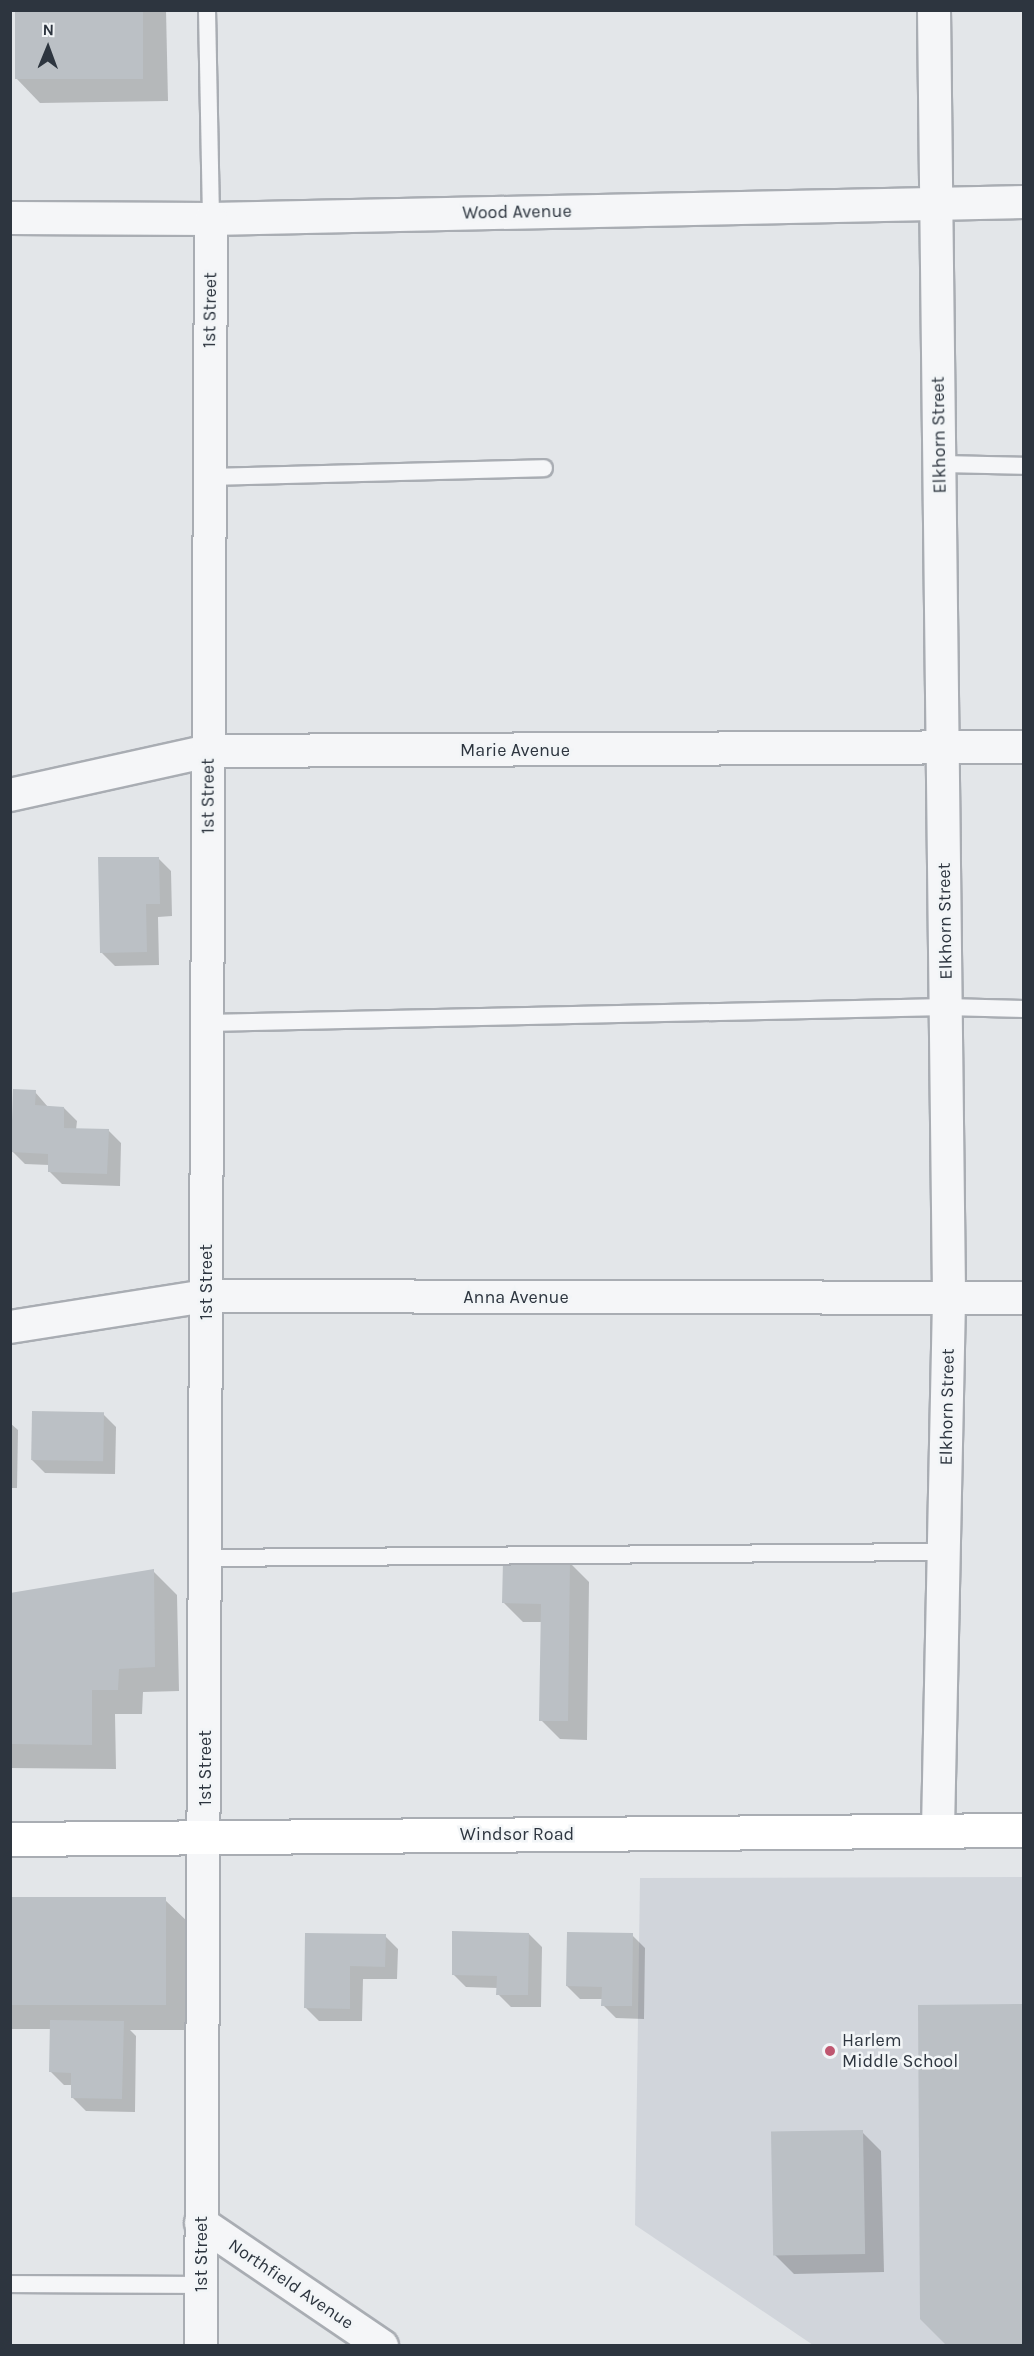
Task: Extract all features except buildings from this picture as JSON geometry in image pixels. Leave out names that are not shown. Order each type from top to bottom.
[{"type":"street","name":"Elkhorn Street","points":[[934,10],[949,1300],[938,1831]]},
{"type":"street","name":"Wood Avenue","points":[[10,218],[211,219],[936,202],[1023,202]]},
{"type":"street","name":"1st Street","points":[[201,2346],[211,219]]},
{"type":"street","name":"Marie Avenue","points":[[10,795],[208,751],[1023,747]]},
{"type":"street","name":"Anna Avenue","points":[[10,1327],[206,1296],[949,1300],[1023,1298]]},
{"type":"street","name":"Windsor Road","points":[[10,1839],[1023,1830]]},
{"type":"street","name":"Northfield Avenue","points":[[201,2223],[382,2346]]},
{"type":"lane","points":[[207,10],[211,219]]},
{"type":"lane","points":[[939,464],[1023,466]]},
{"type":"lane","points":[[208,477],[544,468]]},
{"type":"lane","points":[[207,1023],[946,1007],[1023,1009]]},
{"type":"lane","points":[[206,1558],[944,1552]]},
{"type":"lane","points":[[10,2284],[201,2285]]},
{"type":"shaded area","name":"Harlem Middle School","points":[[1023,1877],[1023,2345],[813,2345],[635,2225],[640,1878]]},
{"type":"place","name":"Harlem Middle School","points":[[830,2051]]}]
